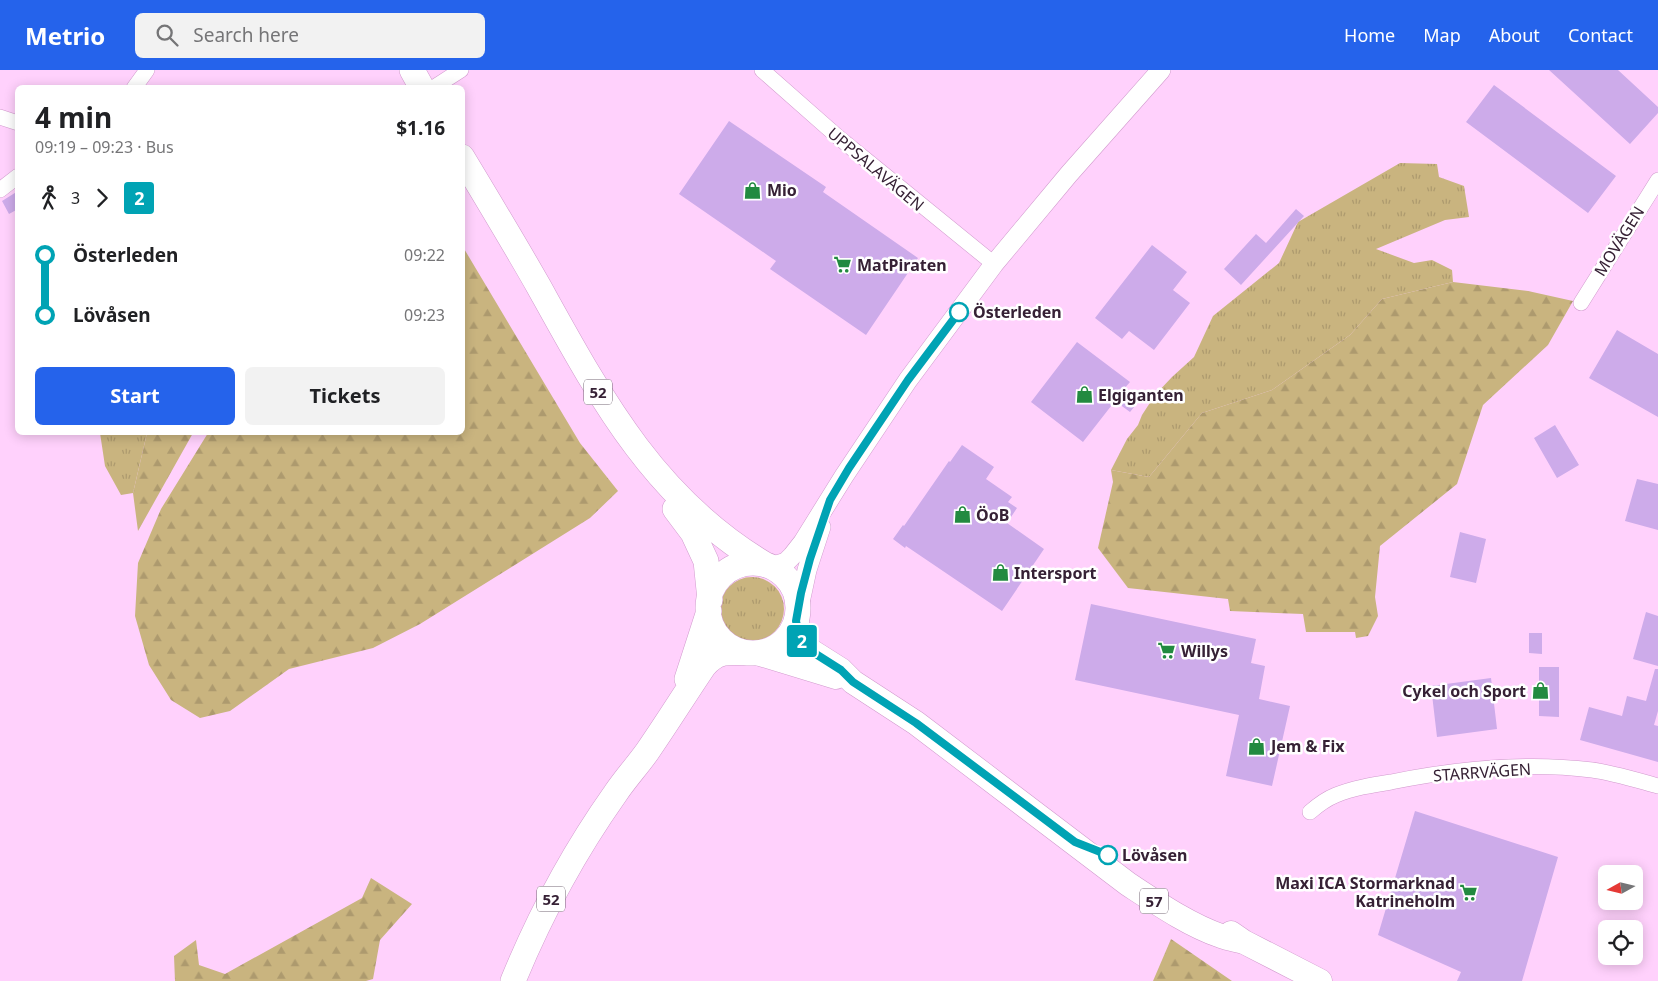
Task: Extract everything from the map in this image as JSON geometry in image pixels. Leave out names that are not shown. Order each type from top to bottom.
[{"type":"highway","points":[[394,70],[402,85]]},
{"type":"highway","points":[[412,70],[420,85]]},
{"type":"highway","name":"52","points":[[465,161],[522,256],[600,396],[627,436],[657,474],[687,506],[741,551],[781,573],[792,586],[798,603],[797,617],[793,629],[783,642],[766,651],[753,653],[728,652],[713,657],[704,666],[647,752],[615,794],[579,850],[530,940],[513,981]]},
{"type":"highway","name":"52","points":[[465,193],[542,325],[576,379],[629,454],[684,519],[693,533],[706,560],[709,605],[713,628],[723,642],[739,651],[753,653]]},
{"type":"highway","name":"52","points":[[679,703],[709,605],[712,589],[717,581],[728,571],[736,567],[750,563],[768,566]]},
{"type":"main road","name":"57","points":[[797,617],[801,639],[811,651],[841,670],[853,682],[916,723],[1075,842],[1108,855],[1198,910],[1244,942],[1320,981]]},
{"type":"main road","name":"57","points":[[753,653],[853,682]]},
{"type":"street","points":[[136,85],[147,70]]},
{"type":"street","points":[[438,85],[462,70]]},
{"type":"street","name":"UPPSALAVÄGEN","points":[[762,70],[845,143],[994,264]]},
{"type":"street","points":[[768,566],[786,562],[792,556],[908,380],[994,264],[1069,174],[1161,70]]},
{"type":"street","points":[[0,117],[15,122]]},
{"type":"street","points":[[0,190],[15,178]]},
{"type":"street","name":"MOVÄGEN","points":[[1581,303],[1658,180]]},
{"type":"street","points":[[797,617],[807,570],[830,500]]},
{"type":"street","name":"STARRVÄGEN","points":[[1310,812],[1321,802],[1335,795],[1362,788],[1427,776],[1504,768],[1556,767],[1591,770],[1621,775],[1658,786]]},
{"type":"green space","points":[[1400,163],[1437,164],[1439,177],[1464,186],[1469,217],[1445,220],[1376,249],[1414,263],[1432,260],[1452,270],[1453,282],[1382,299],[1350,335],[1272,390],[1202,413],[1149,477],[1111,470],[1127,439],[1138,425],[1155,395],[1194,357],[1213,316],[1279,263],[1298,222]]},
{"type":"green space","points":[[465,250],[580,443],[618,491],[590,518],[420,624],[373,648],[289,669],[230,711],[200,718],[171,700],[149,665],[135,616],[138,563],[161,509],[207,435],[465,435]]},
{"type":"green space","points":[[1453,282],[1528,291],[1573,301],[1548,345],[1483,405],[1457,484],[1380,546],[1375,597],[1378,616],[1368,636],[1356,638],[1355,632],[1306,632],[1303,614],[1230,611],[1228,599],[1128,588],[1098,548],[1113,482],[1111,470],[1149,477],[1202,413],[1272,390],[1350,335],[1382,299]]},
{"type":"green space","points":[[100,435],[147,435],[133,493],[121,495],[105,466]]},
{"type":"green space","points":[[147,435],[192,435],[138,531],[133,493]]},
{"type":"green space","points":[[752,577],[764,579],[775,586],[782,597],[784,609],[782,621],[775,632],[764,639],[752,641],[740,639],[729,632],[722,621],[720,609],[722,597],[729,586],[740,579]]},
{"type":"green space","points":[[371,878],[412,904],[380,940],[373,979],[366,981],[175,981],[174,956],[196,940],[199,965],[225,974],[362,898]]},
{"type":"green space","points":[[1171,939],[1232,981],[1153,981]]},
{"type":"building","points":[[1549,70],[1618,70],[1658,107],[1658,113],[1630,144]]},
{"type":"building","points":[[1494,85],[1616,176],[1588,213],[1466,122]]},
{"type":"building","points":[[729,121],[826,187],[823,192],[918,258],[866,335],[770,269],[776,261],[679,194]]},
{"type":"building","points":[[15,193],[15,211],[9,214],[2,201]]},
{"type":"building","points":[[1296,209],[1304,216],[1241,285],[1224,269],[1256,234],[1266,243]]},
{"type":"building","points":[[1152,245],[1187,272],[1173,290],[1190,303],[1154,350],[1129,331],[1122,339],[1095,318]]},
{"type":"building","points":[[1617,330],[1658,354],[1658,417],[1589,378]]},
{"type":"building","name":"Elgiganten","points":[[1077,342],[1130,382],[1124,389],[1139,401],[1130,412],[1115,401],[1083,442],[1031,402]]},
{"type":"building","points":[[1555,425],[1579,465],[1557,478],[1534,438]]},
{"type":"building","name":"ÖoB","points":[[962,445],[994,467],[986,479],[1012,497],[1008,502],[1017,508],[1007,523],[1044,549],[1002,611],[893,539]]},
{"type":"building","points":[[1637,479],[1658,484],[1658,530],[1625,521]]},
{"type":"building","points":[[1460,532],[1486,539],[1476,583],[1450,577]]},
{"type":"building","name":"Willys","points":[[1091,604],[1256,639],[1251,663],[1265,666],[1259,699],[1290,706],[1272,786],[1226,776],[1239,715],[1075,680]]},
{"type":"building","points":[[1646,612],[1658,616],[1658,666],[1633,659]]},
{"type":"building","points":[[1529,633],[1542,633],[1542,654],[1529,653]]},
{"type":"building","points":[[1539,667],[1559,667],[1559,717],[1539,716]]},
{"type":"building","points":[[1655,669],[1658,669],[1658,711],[1654,725],[1658,726],[1658,762],[1580,740],[1589,707],[1622,716],[1627,696],[1646,701]]},
{"type":"building","points":[[1491,678],[1497,729],[1437,737],[1431,686]]},
{"type":"building","name":"Maxi ICA Stormarknad Katrineholm","points":[[1415,811],[1558,857],[1522,981],[1457,981],[1461,972],[1378,935]]},
{"type":"bus line","name":"2","points":[[959,312],[908,380],[849,468],[830,500],[810,559],[801,593],[796,621],[798,630],[801,639],[811,651],[841,670],[853,682],[916,723],[1075,842],[1108,855]]},
{"type":"place","name":"Mio","points":[[753,190]]},
{"type":"place","name":"MatPiraten","points":[[843,265]]},
{"type":"place","name":"Österleden","points":[[959,312]]},
{"type":"place","name":"Elgiganten","points":[[1084,395]]},
{"type":"place","name":"ÖoB","points":[[962,515]]},
{"type":"place","name":"Intersport","points":[[1000,573]]},
{"type":"place","name":"Willys","points":[[1167,651]]},
{"type":"place","name":"Cykel och Sport","points":[[1540,691]]},
{"type":"place","name":"Jem & Fix","points":[[1257,746]]},
{"type":"place","name":"Lövåsen","points":[[1108,855]]},
{"type":"place","name":"Maxi ICA Stormarknad Katrineholm","points":[[1469,892]]}]
